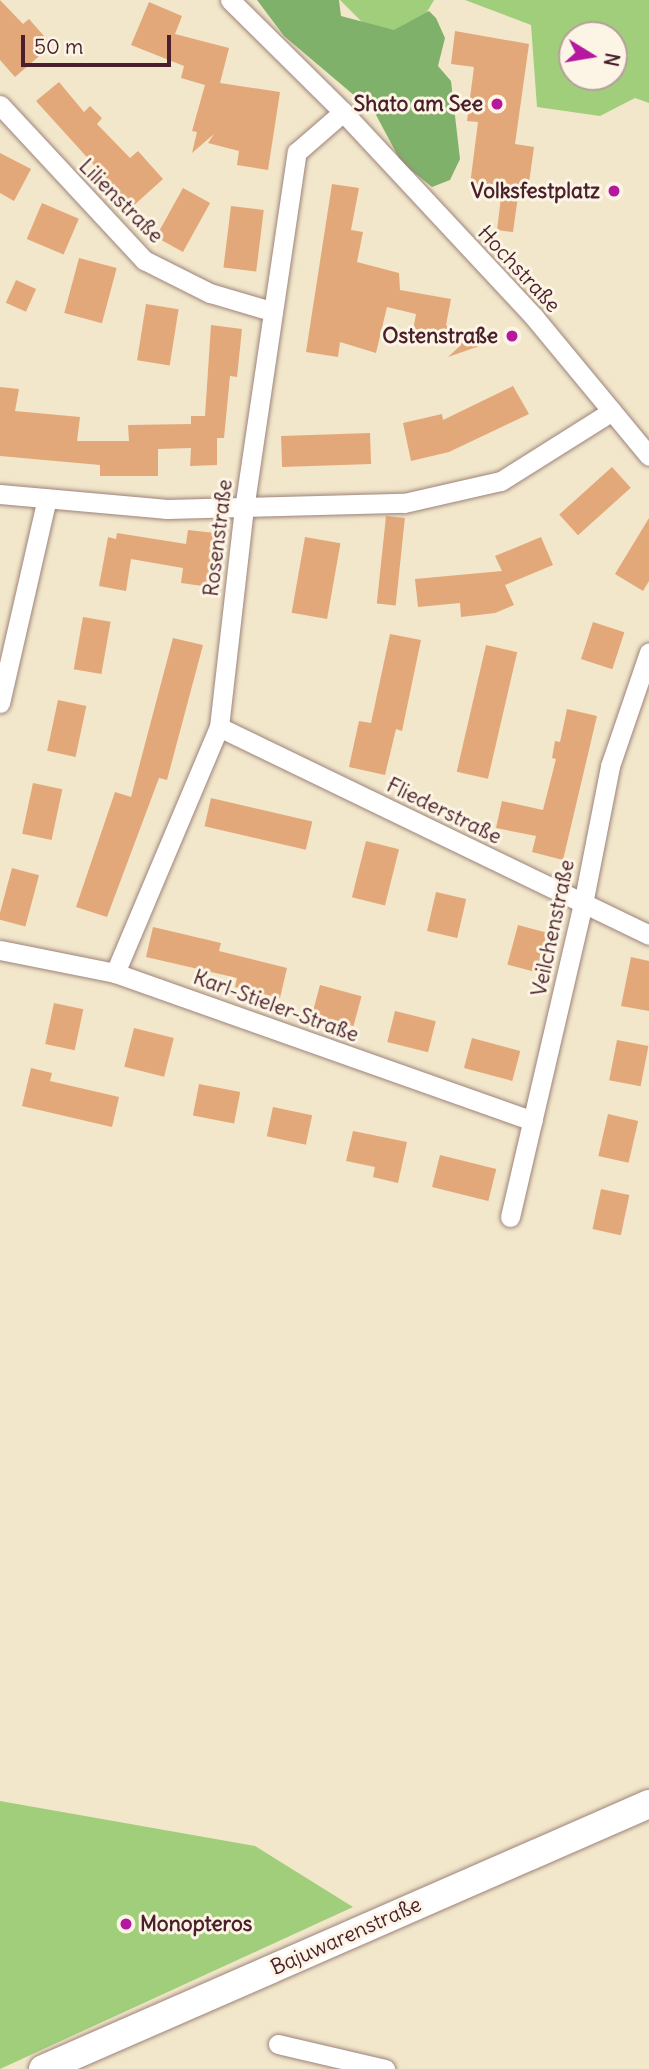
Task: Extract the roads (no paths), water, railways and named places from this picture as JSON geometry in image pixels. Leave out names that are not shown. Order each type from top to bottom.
[{"type":"main road","name":"Bajuwarenstraße","points":[[43,2069],[649,1804]]},
{"type":"street","name":"Hochstraße","points":[[230,0],[343,112],[534,317],[649,456]]},
{"type":"street","name":"Lilienstraße","points":[[0,105],[144,260],[210,293],[271,311]]},
{"type":"street","name":"Rosenstraße","points":[[114,972],[219,727],[244,509],[271,311],[297,152],[343,112]]},
{"type":"street","points":[[0,494],[167,509],[404,503],[501,481],[612,411]]},
{"type":"street","points":[[0,703],[47,498]]},
{"type":"street","name":"Veilchenstraße","points":[[510,1217],[583,904],[610,766],[649,652]]},
{"type":"street","name":"Fliederstraße","points":[[219,727],[649,935]]},
{"type":"street","name":"Karl-Stieler-Straße","points":[[0,950],[114,972],[533,1121]]},
{"type":"street","points":[[278,2043],[385,2069]]},
{"type":"place","name":"Shato am See","points":[[497,104]]},
{"type":"place","name":"Volksfestplatz","points":[[614,191]]},
{"type":"place","name":"Ostenstraße","points":[[512,336]]},
{"type":"place","name":"Monopteros","points":[[126,1924]]}]
